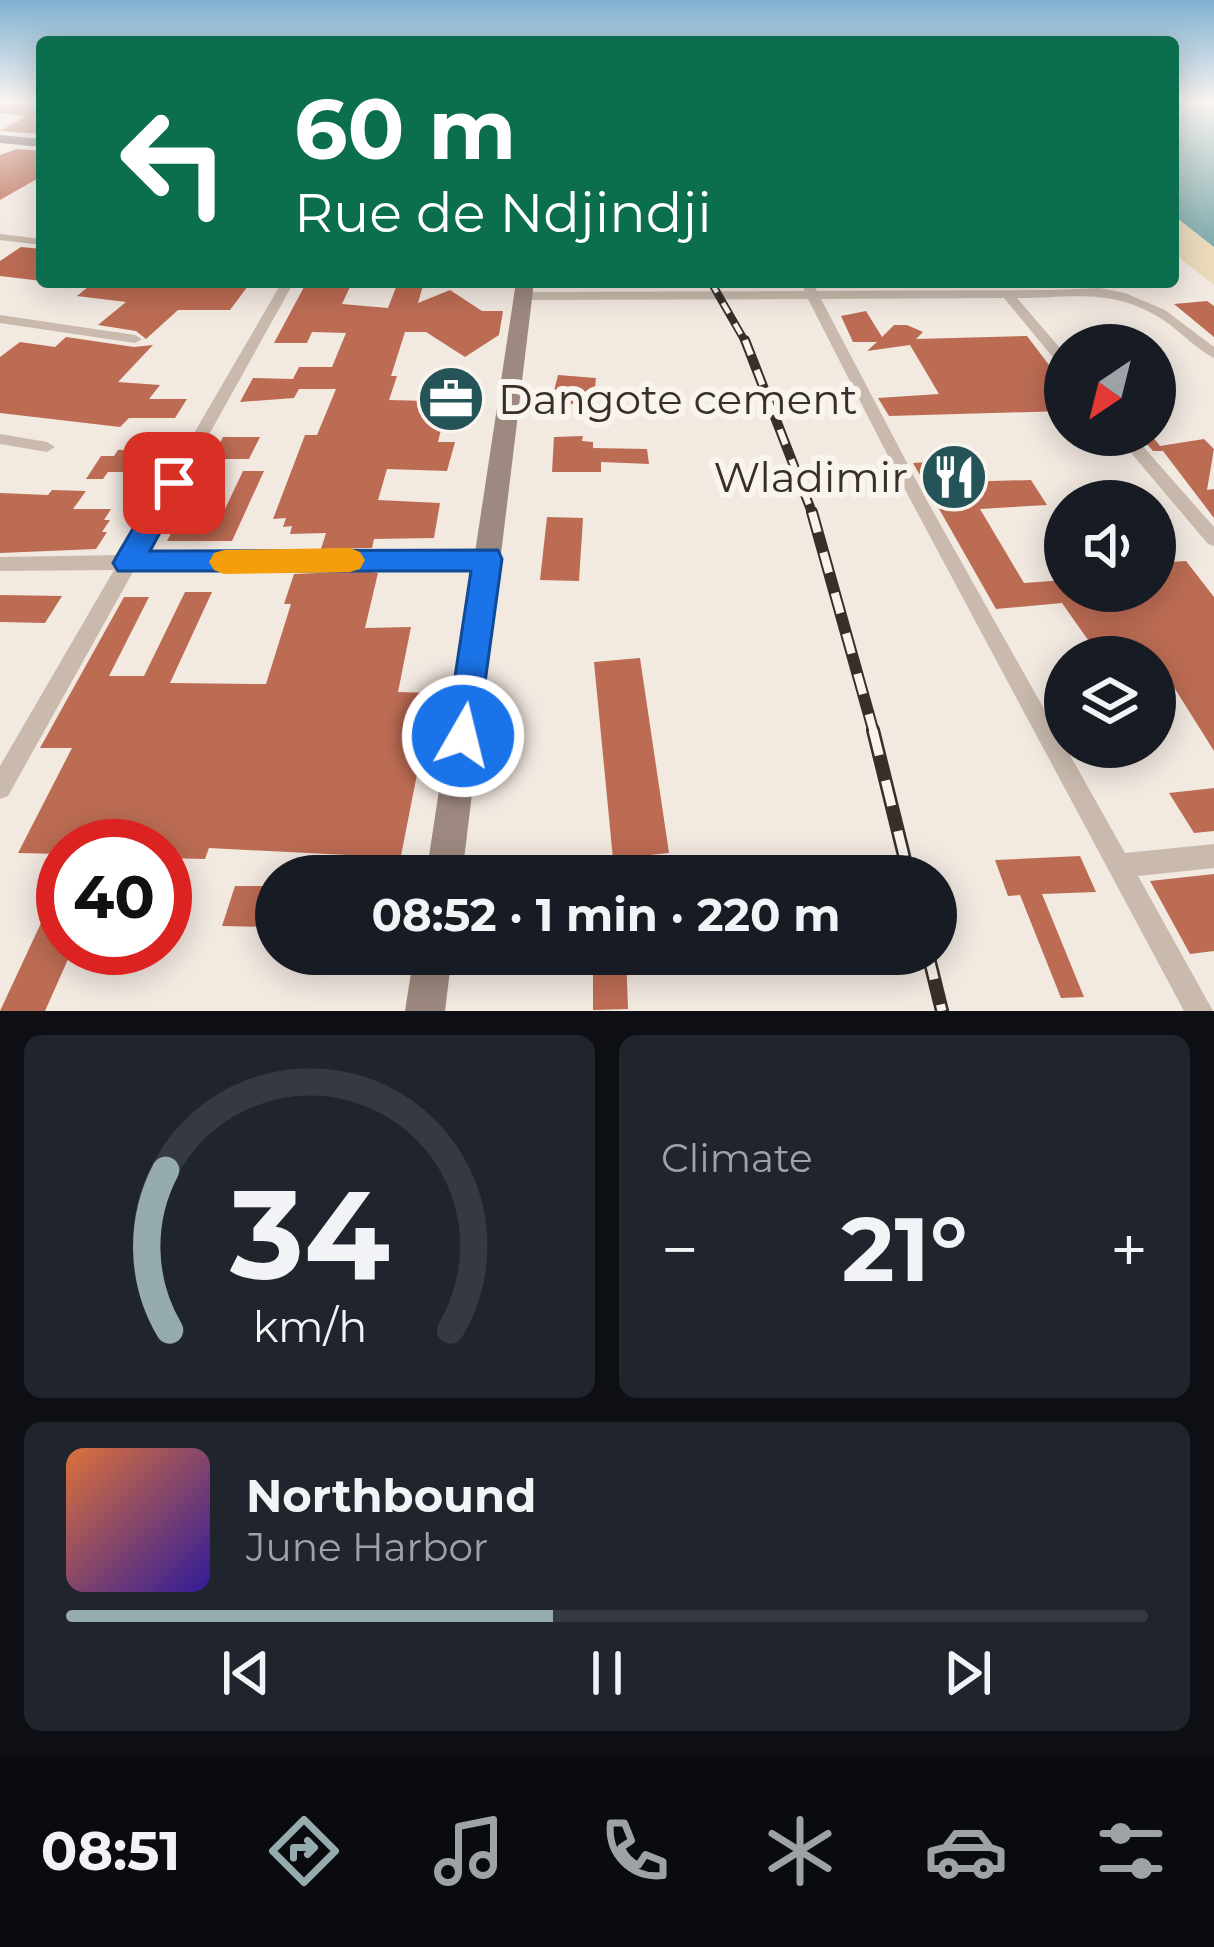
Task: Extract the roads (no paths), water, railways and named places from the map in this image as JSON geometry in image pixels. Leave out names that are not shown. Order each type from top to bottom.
[{"type":"street","points":[[0,237],[36,241]]},
{"type":"street","points":[[0,788],[285,288]]},
{"type":"street","points":[[447,855],[524,289],[1008,295],[1053,294],[1069,288]]},
{"type":"street","points":[[1088,288],[1160,308],[1214,354]]},
{"type":"street","points":[[812,289],[919,501],[1123,865],[1199,1011]]},
{"type":"street","points":[[1008,295],[1044,338]]},
{"type":"street","points":[[0,319],[135,339]]},
{"type":"street","points":[[0,439],[47,446]]},
{"type":"street","points":[[1142,456],[1214,539]]},
{"type":"street","points":[[0,564],[487,559]]},
{"type":"street","points":[[1123,865],[1214,856]]},
{"type":"street","points":[[425,1011],[430,975]]},
{"type":"water","points":[[1179,148],[1214,148],[1214,247],[1179,220]]},
{"type":"railway","points":[[714,288],[746,343]]},
{"type":"railway","points":[[745,340],[812,514]]},
{"type":"railway","points":[[812,514],[874,733]]},
{"type":"railway","points":[[873,730],[904,855]]},
{"type":"railway","points":[[933,975],[942,1011]]},
{"type":"place","name":"Dangote cement","points":[[451,399]]},
{"type":"place","name":"Wladimir","points":[[954,477]]}]
